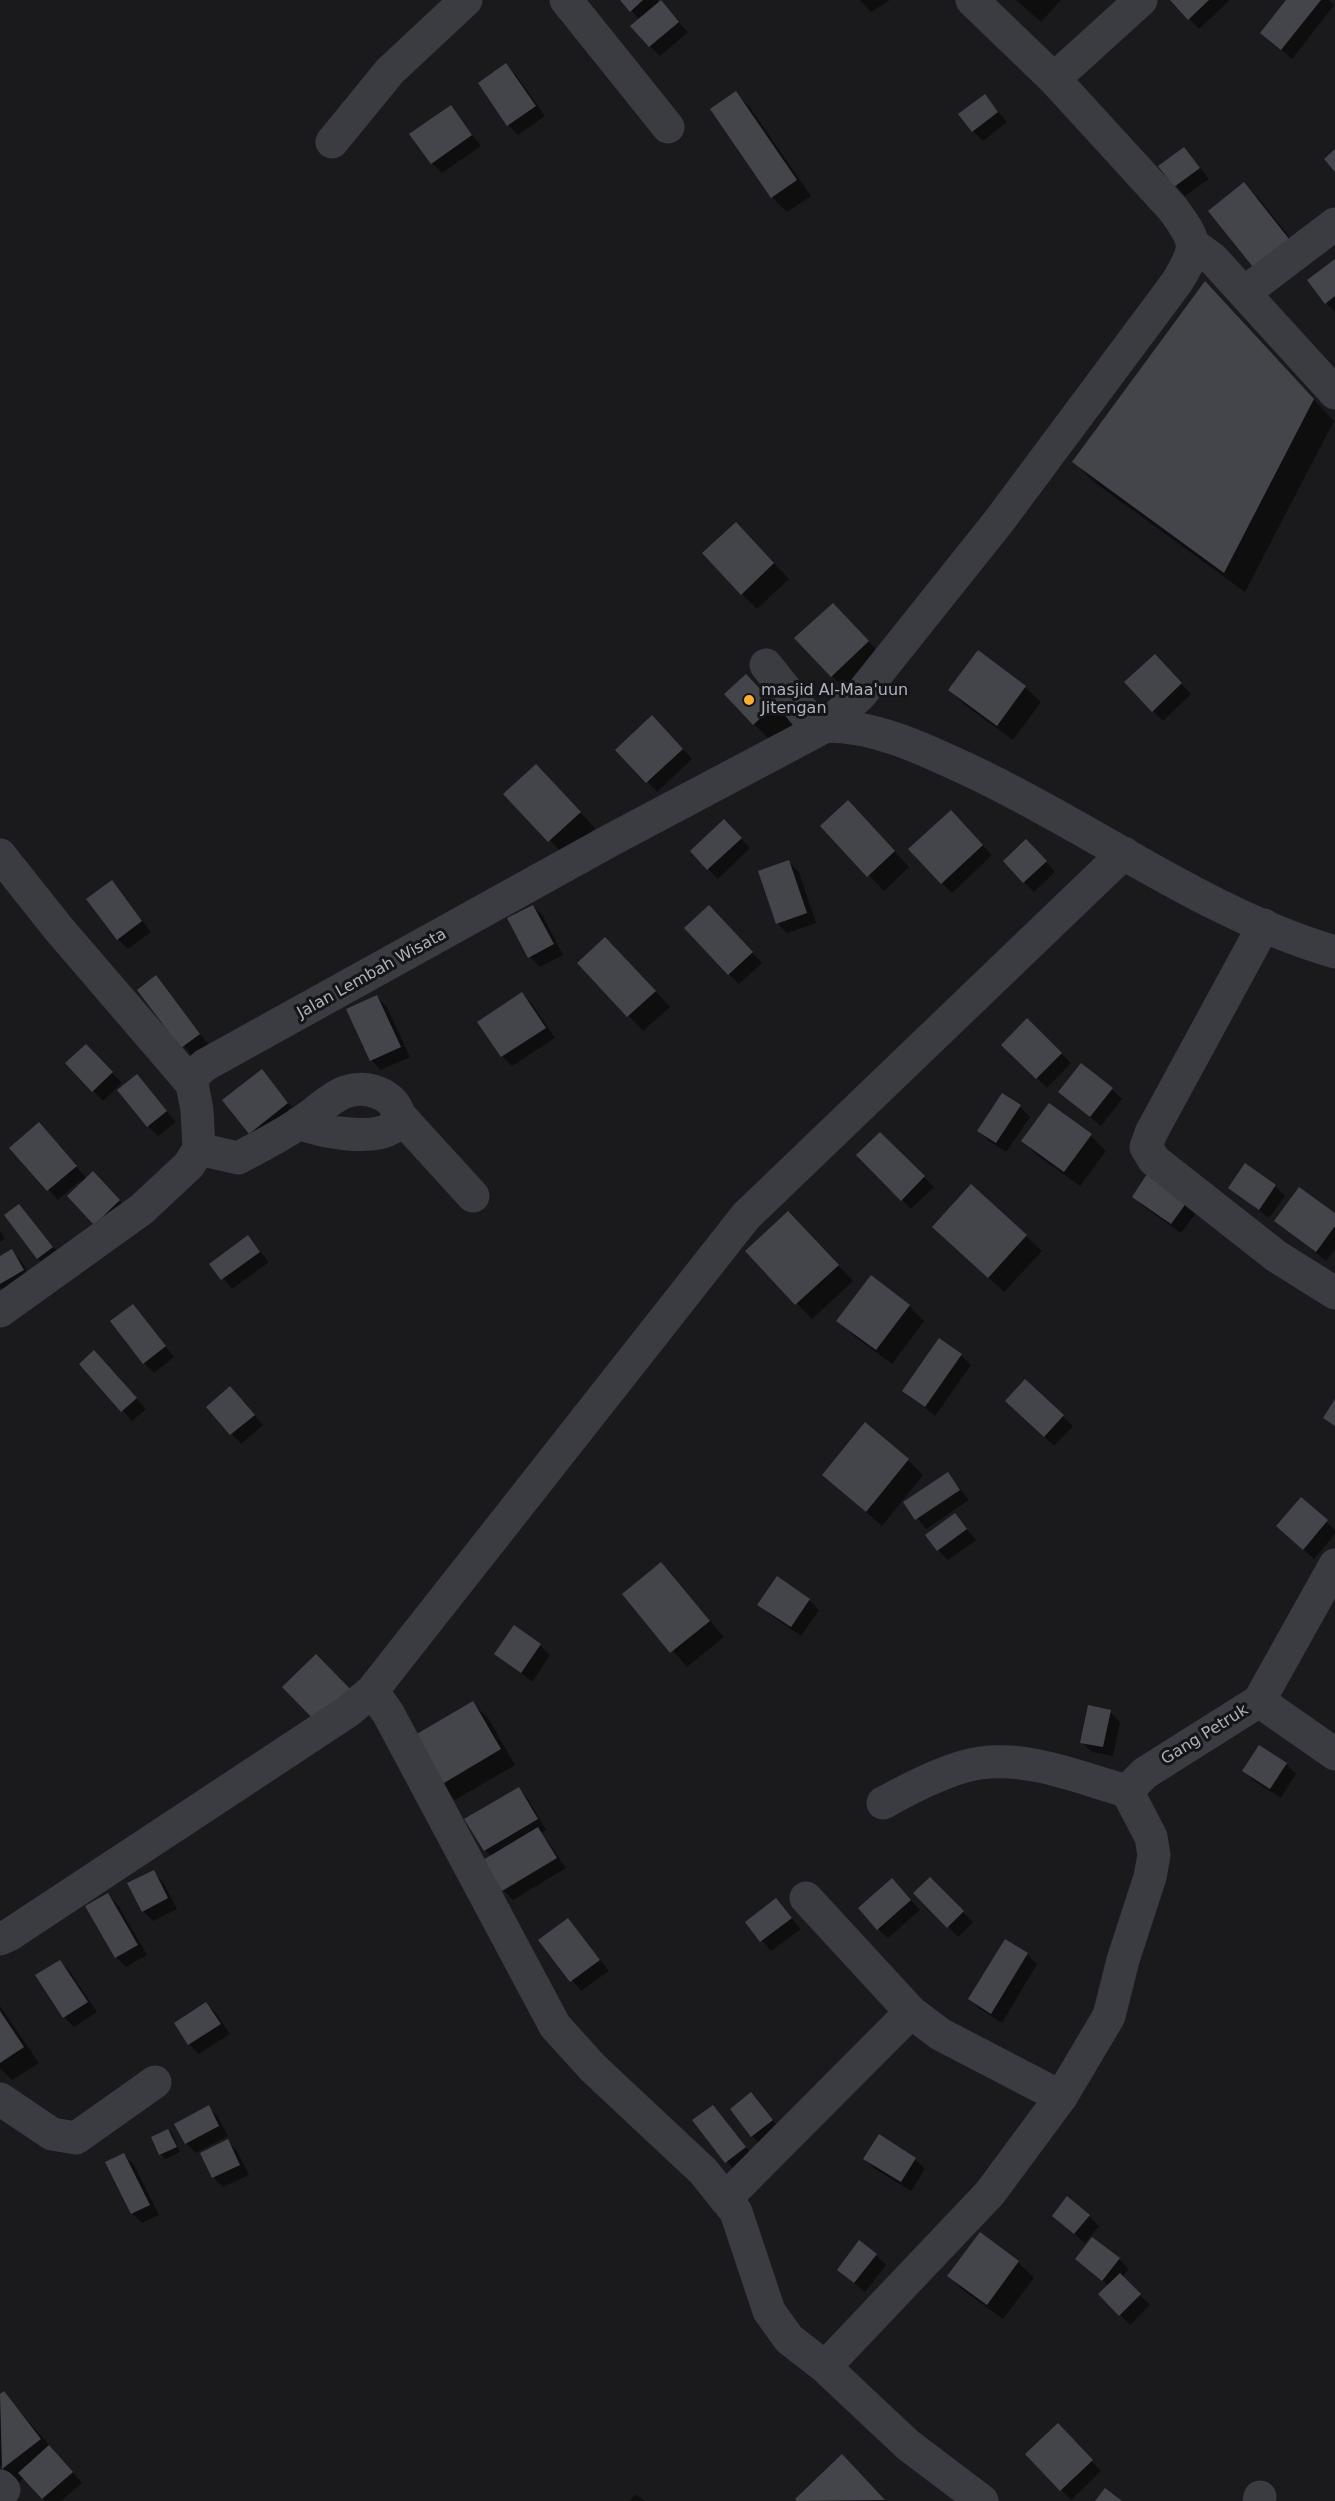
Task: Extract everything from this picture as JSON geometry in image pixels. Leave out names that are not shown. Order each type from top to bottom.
[{"type":"street","points":[[332,142],[390,71],[466,0]]},
{"type":"street","points":[[566,0],[668,127]]},
{"type":"street","points":[[972,0],[1054,79],[1173,209],[1186,227],[1194,245],[1213,259],[1335,393]]},
{"type":"street","points":[[1054,79],[1141,0]]},
{"type":"street","points":[[1244,293],[1335,224]]},
{"type":"street","name":"Jalan Lembah Wisata","points":[[192,1084],[195,1074],[205,1065],[611,840],[840,728],[861,694],[999,521],[1177,282],[1191,260],[1194,245]]},
{"type":"street","points":[[766,665],[840,728],[934,753],[1028,798],[1197,895],[1264,926],[1335,952]]},
{"type":"street","points":[[0,1939],[347,1712],[372,1691],[746,1216],[1124,853]]},
{"type":"street","points":[[0,855],[58,928],[192,1084],[197,1110],[199,1149],[189,1165],[142,1209],[0,1311]]},
{"type":"street","points":[[1264,926],[1151,1133],[1146,1147],[1154,1160],[1276,1256],[1335,1293]]},
{"type":"street","points":[[199,1149],[238,1158],[299,1123],[346,1091],[360,1090],[382,1094],[395,1107],[399,1116],[473,1196]]},
{"type":"street","points":[[299,1123],[313,1129],[357,1134],[376,1133],[392,1128],[399,1116]]},
{"type":"street","name":"Gang Petruk","points":[[1127,1791],[1145,1773],[1259,1701],[1335,1565]]},
{"type":"street","points":[[372,1691],[388,1713],[555,2026],[593,2068],[703,2171],[736,2212],[769,2311],[789,2339],[825,2367],[908,2445],[982,2501]]},
{"type":"street","points":[[1259,1701],[1335,1754]]},
{"type":"street","points":[[825,2367],[990,2193],[1060,2097],[1109,2016],[1123,1960],[1150,1877],[1154,1856],[1151,1837],[1127,1791],[1037,1765],[1002,1761],[978,1763],[938,1776],[883,1803]]},
{"type":"street","points":[[806,1898],[911,2012],[940,2034],[1060,2097]]},
{"type":"street","points":[[725,2199],[911,2012]]},
{"type":"street","points":[[0,2099],[52,2134],[76,2138],[155,2082]]},
{"type":"building","points":[[620,0],[643,0],[630,12]]},
{"type":"building","points":[[661,0],[679,22],[649,47],[630,26]]},
{"type":"building","points":[[1170,0],[1209,0],[1188,20]]},
{"type":"building","points":[[1286,0],[1321,0],[1281,50],[1260,33]]},
{"type":"building","points":[[506,63],[536,106],[507,126],[478,83]]},
{"type":"building","points":[[736,91],[797,180],[771,198],[710,109]]},
{"type":"building","points":[[985,94],[998,112],[972,132],[958,114]]},
{"type":"building","points":[[451,105],[472,135],[431,164],[409,134]]},
{"type":"building","points":[[1184,147],[1200,168],[1174,187],[1158,166]]},
{"type":"building","points":[[1335,149],[1335,172],[1324,159]]},
{"type":"building","points":[[1244,182],[1293,244],[1257,272],[1208,211]]},
{"type":"building","points":[[1335,259],[1335,296],[1325,304],[1307,280]]},
{"type":"building","points":[[1205,281],[1314,399],[1224,573],[1072,462]]},
{"type":"building","points":[[736,522],[774,563],[741,595],[702,553]]},
{"type":"building","points":[[833,603],[869,641],[831,677],[794,638]]},
{"type":"building","points":[[978,650],[1026,686],[997,726],[948,690]]},
{"type":"building","points":[[1155,654],[1182,683],[1152,712],[1124,682]]},
{"type":"building","name":"masjid Al-Maa'uun Jitengan","points":[[746,674],[775,705],[753,725],[724,694]]},
{"type":"building","points":[[652,715],[683,749],[646,783],[615,750]]},
{"type":"building","points":[[536,764],[581,812],[548,842],[503,794]]},
{"type":"building","points":[[848,800],[895,851],[867,877],[820,826]]},
{"type":"building","points":[[951,810],[983,845],[941,884],[908,849]]},
{"type":"building","points":[[724,819],[742,838],[707,870],[690,851]]},
{"type":"building","points":[[1026,839],[1047,861],[1023,883],[1003,861]]},
{"type":"building","points":[[789,860],[807,913],[776,924],[758,871]]},
{"type":"building","points":[[112,880],[142,921],[117,940],[86,899]]},
{"type":"building","points":[[533,905],[554,944],[528,958],[507,918]]},
{"type":"building","points":[[709,905],[753,952],[728,975],[684,928]]},
{"type":"building","points":[[605,937],[656,991],[627,1017],[577,963]]},
{"type":"building","points":[[156,975],[200,1034],[181,1048],[137,990]]},
{"type":"building","points":[[522,992],[546,1028],[501,1057],[477,1022]]},
{"type":"building","points":[[377,995],[401,1047],[370,1061],[346,1009]]},
{"type":"building","points":[[1027,1018],[1062,1053],[1036,1079],[1001,1045]]},
{"type":"building","points":[[86,1044],[113,1072],[92,1092],[65,1063]]},
{"type":"building","points":[[1081,1063],[1113,1088],[1090,1117],[1058,1092]]},
{"type":"building","points":[[262,1069],[288,1103],[249,1134],[222,1100]]},
{"type":"building","points":[[137,1074],[167,1111],[147,1127],[117,1090]]},
{"type":"building","points":[[1002,1093],[1021,1105],[996,1143],[977,1131]]},
{"type":"building","points":[[1049,1103],[1092,1134],[1064,1172],[1021,1141]]},
{"type":"building","points":[[39,1122],[77,1166],[47,1191],[9,1148]]},
{"type":"building","points":[[880,1132],[925,1176],[901,1201],[856,1155]]},
{"type":"building","points":[[1245,1163],[1276,1185],[1259,1210],[1228,1188]]},
{"type":"building","points":[[93,1171],[120,1200],[94,1225],[67,1196]]},
{"type":"building","points":[[1147,1174],[1187,1202],[1171,1224],[1132,1197]]},
{"type":"building","points":[[971,1184],[1027,1235],[988,1278],[932,1227]]},
{"type":"building","points":[[1299,1187],[1335,1213],[1335,1226],[1316,1252],[1274,1221]]},
{"type":"building","points":[[19,1204],[53,1247],[37,1259],[4,1215]]},
{"type":"building","points":[[788,1211],[839,1265],[795,1305],[745,1251]]},
{"type":"building","points":[[248,1235],[260,1252],[221,1280],[209,1264]]},
{"type":"building","points":[[12,1249],[24,1270],[0,1284],[0,1256]]},
{"type":"building","points":[[871,1275],[910,1305],[876,1350],[836,1321]]},
{"type":"building","points":[[133,1304],[166,1346],[143,1364],[110,1321]]},
{"type":"building","points":[[939,1338],[962,1354],[925,1407],[902,1391]]},
{"type":"building","points":[[94,1350],[137,1398],[121,1412],[79,1364]]},
{"type":"building","points":[[1025,1379],[1064,1415],[1044,1437],[1005,1401]]},
{"type":"building","points":[[230,1386],[255,1415],[230,1435],[206,1407]]},
{"type":"building","points":[[1335,1399],[1335,1426],[1323,1418]]},
{"type":"building","points":[[865,1422],[909,1459],[866,1512],[822,1475]]},
{"type":"building","points":[[948,1472],[960,1490],[915,1520],[903,1502]]},
{"type":"building","points":[[1301,1497],[1328,1520],[1303,1550],[1276,1526]]},
{"type":"building","points":[[955,1513],[967,1529],[937,1551],[925,1535]]},
{"type":"building","points":[[661,1562],[710,1621],[670,1653],[622,1594]]},
{"type":"building","points":[[777,1576],[810,1599],[791,1627],[757,1605]]},
{"type":"building","points":[[514,1625],[541,1644],[521,1673],[494,1654]]},
{"type":"building","points":[[316,1654],[355,1694],[321,1727],[282,1687]]},
{"type":"building","points":[[473,1701],[501,1749],[439,1786],[410,1738]]},
{"type":"building","points":[[1088,1705],[1111,1710],[1103,1747],[1080,1743]]},
{"type":"building","points":[[1259,1745],[1287,1763],[1270,1789],[1242,1771]]},
{"type":"building","points":[[519,1787],[538,1819],[484,1851],[464,1819]]},
{"type":"building","points":[[538,1827],[557,1858],[502,1891],[483,1860]]},
{"type":"building","points":[[154,1870],[168,1898],[142,1912],[127,1883]]},
{"type":"building","points":[[930,1877],[964,1911],[947,1928],[913,1893]]},
{"type":"building","points":[[892,1878],[911,1900],[877,1930],[858,1908]]},
{"type":"building","points":[[108,1893],[138,1945],[115,1958],[85,1906]]},
{"type":"building","points":[[776,1898],[792,1918],[760,1942],[745,1922]]},
{"type":"building","points":[[568,1918],[600,1960],[570,1982],[538,1940]]},
{"type":"building","points":[[1005,1939],[1028,1953],[991,2014],[968,1999]]},
{"type":"building","points":[[60,1960],[88,2002],[63,2018],[35,1975]]},
{"type":"building","points":[[206,2002],[221,2024],[188,2045],[174,2023]]},
{"type":"building","points":[[0,2011],[24,2047],[0,2063]]},
{"type":"building","points":[[751,2092],[773,2120],[751,2137],[730,2109]]},
{"type":"building","points":[[209,2105],[219,2126],[185,2144],[174,2124]]},
{"type":"building","points":[[713,2105],[746,2147],[725,2163],[692,2120]]},
{"type":"building","points":[[168,2129],[177,2147],[159,2155],[151,2137]]},
{"type":"building","points":[[879,2134],[916,2158],[901,2182],[863,2159]]},
{"type":"building","points":[[228,2139],[240,2165],[212,2178],[200,2153]]},
{"type":"building","points":[[124,2153],[150,2205],[131,2214],[105,2162]]},
{"type":"building","points":[[1067,2196],[1090,2215],[1074,2234],[1052,2216]]},
{"type":"building","points":[[980,2232],[1019,2261],[987,2305],[947,2276]]},
{"type":"building","points":[[1092,2237],[1120,2258],[1102,2281],[1075,2259]]},
{"type":"building","points":[[859,2240],[877,2254],[854,2283],[837,2270]]},
{"type":"building","points":[[1120,2273],[1141,2294],[1119,2316],[1098,2294]]},
{"type":"building","points":[[4,2391],[41,2439],[2,2469],[0,2394]]},
{"type":"building","points":[[1058,2423],[1093,2460],[1060,2491],[1025,2454]]},
{"type":"building","points":[[49,2445],[73,2472],[42,2499],[18,2473]]},
{"type":"building","points":[[842,2454],[885,2500],[797,2501],[795,2499]]},
{"type":"building","points":[[1105,2488],[1122,2501],[1095,2501]]},
{"type":"place","name":"masjid Al-Maa'uun Jitengan","points":[[749,700]]}]
